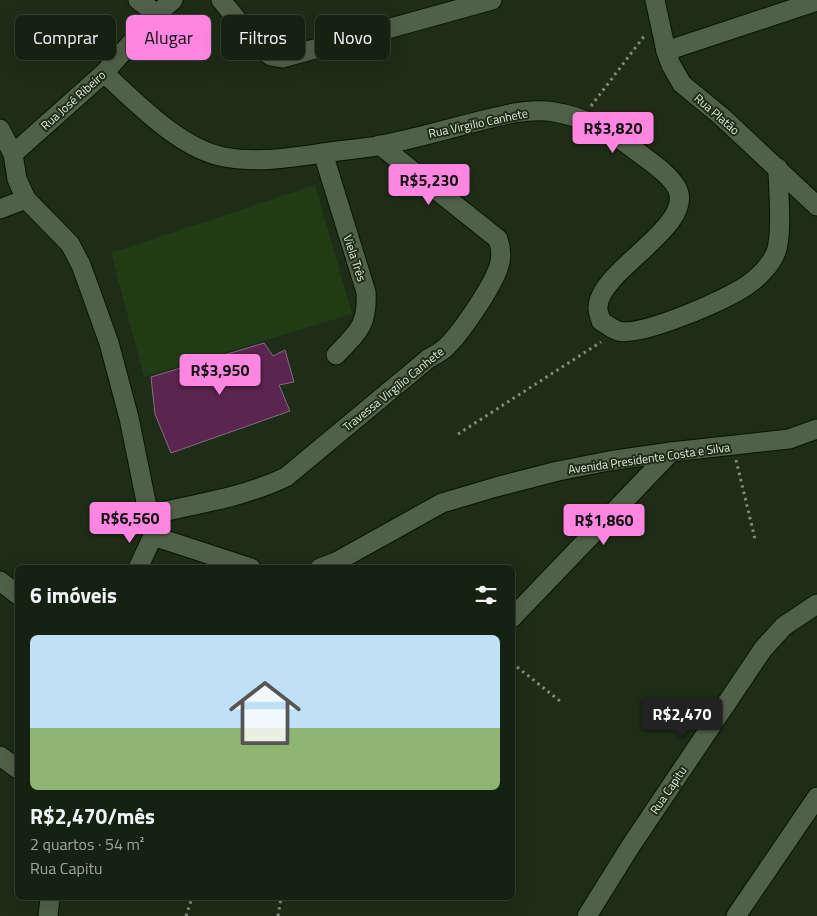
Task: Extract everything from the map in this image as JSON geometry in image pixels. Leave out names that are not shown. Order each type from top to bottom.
[{"type":"street","points":[[138,0],[157,14]]},
{"type":"street","name":"Rua José Ribeiro","points":[[13,154],[104,73],[157,14],[173,0]]},
{"type":"street","points":[[221,0],[261,49],[271,56],[282,58],[492,0]]},
{"type":"street","name":"Rua Platão","points":[[655,0],[666,51],[671,65],[682,84],[778,168],[817,206]]},
{"type":"street","points":[[666,51],[817,1]]},
{"type":"street","name":"Rua Virgilio Canhete","points":[[104,73],[166,129],[188,143],[222,157],[259,161],[380,145],[519,112],[553,111],[582,118],[606,129],[655,165],[678,190],[679,201],[671,222],[612,280],[600,298],[598,306],[601,321],[618,331]]},
{"type":"street","points":[[0,129],[13,154],[17,179],[26,199],[70,244],[81,265],[109,343],[128,418],[153,536],[139,565]]},
{"type":"street","name":"Travessa Virgílio Canhete","points":[[148,515],[234,497],[260,489],[286,477],[453,340],[498,270],[501,255],[498,239],[380,145]]},
{"type":"street","name":"Viela Três","points":[[323,153],[366,292],[367,311],[362,325],[336,355]]},
{"type":"street","points":[[618,331],[644,328],[695,311],[731,295],[748,285],[765,270],[777,251],[779,229],[778,168]]},
{"type":"street","points":[[0,209],[26,199]]},
{"type":"street","name":"Avenida Presidente Costa e Silva","points":[[328,565],[442,504],[558,471],[671,452],[789,438],[817,429]]},
{"type":"street","points":[[515,615],[671,452]]},
{"type":"street","points":[[153,536],[242,565]]},
{"type":"street","points":[[0,581],[15,593]]},
{"type":"street","name":"Rua Capitu","points":[[587,916],[630,847],[763,648],[784,626],[817,604]]},
{"type":"street","points":[[0,756],[15,767]]},
{"type":"street","points":[[743,912],[817,797]]},
{"type":"street","points":[[48,916],[50,900]]},
{"type":"path","points":[[582,118],[632,50],[659,20]]},
{"type":"path","points":[[458,434],[618,331]]},
{"type":"path","points":[[733,445],[755,539]]},
{"type":"path","points":[[515,665],[560,701]]},
{"type":"path","points":[[186,916],[191,900]]},
{"type":"path","points":[[278,916],[281,900]]},
{"type":"green space","points":[[315,185],[352,314],[144,377],[111,253]]},
{"type":"building","points":[[264,343],[273,356],[285,350],[294,382],[279,385],[290,411],[171,453],[155,414],[151,377]]}]
